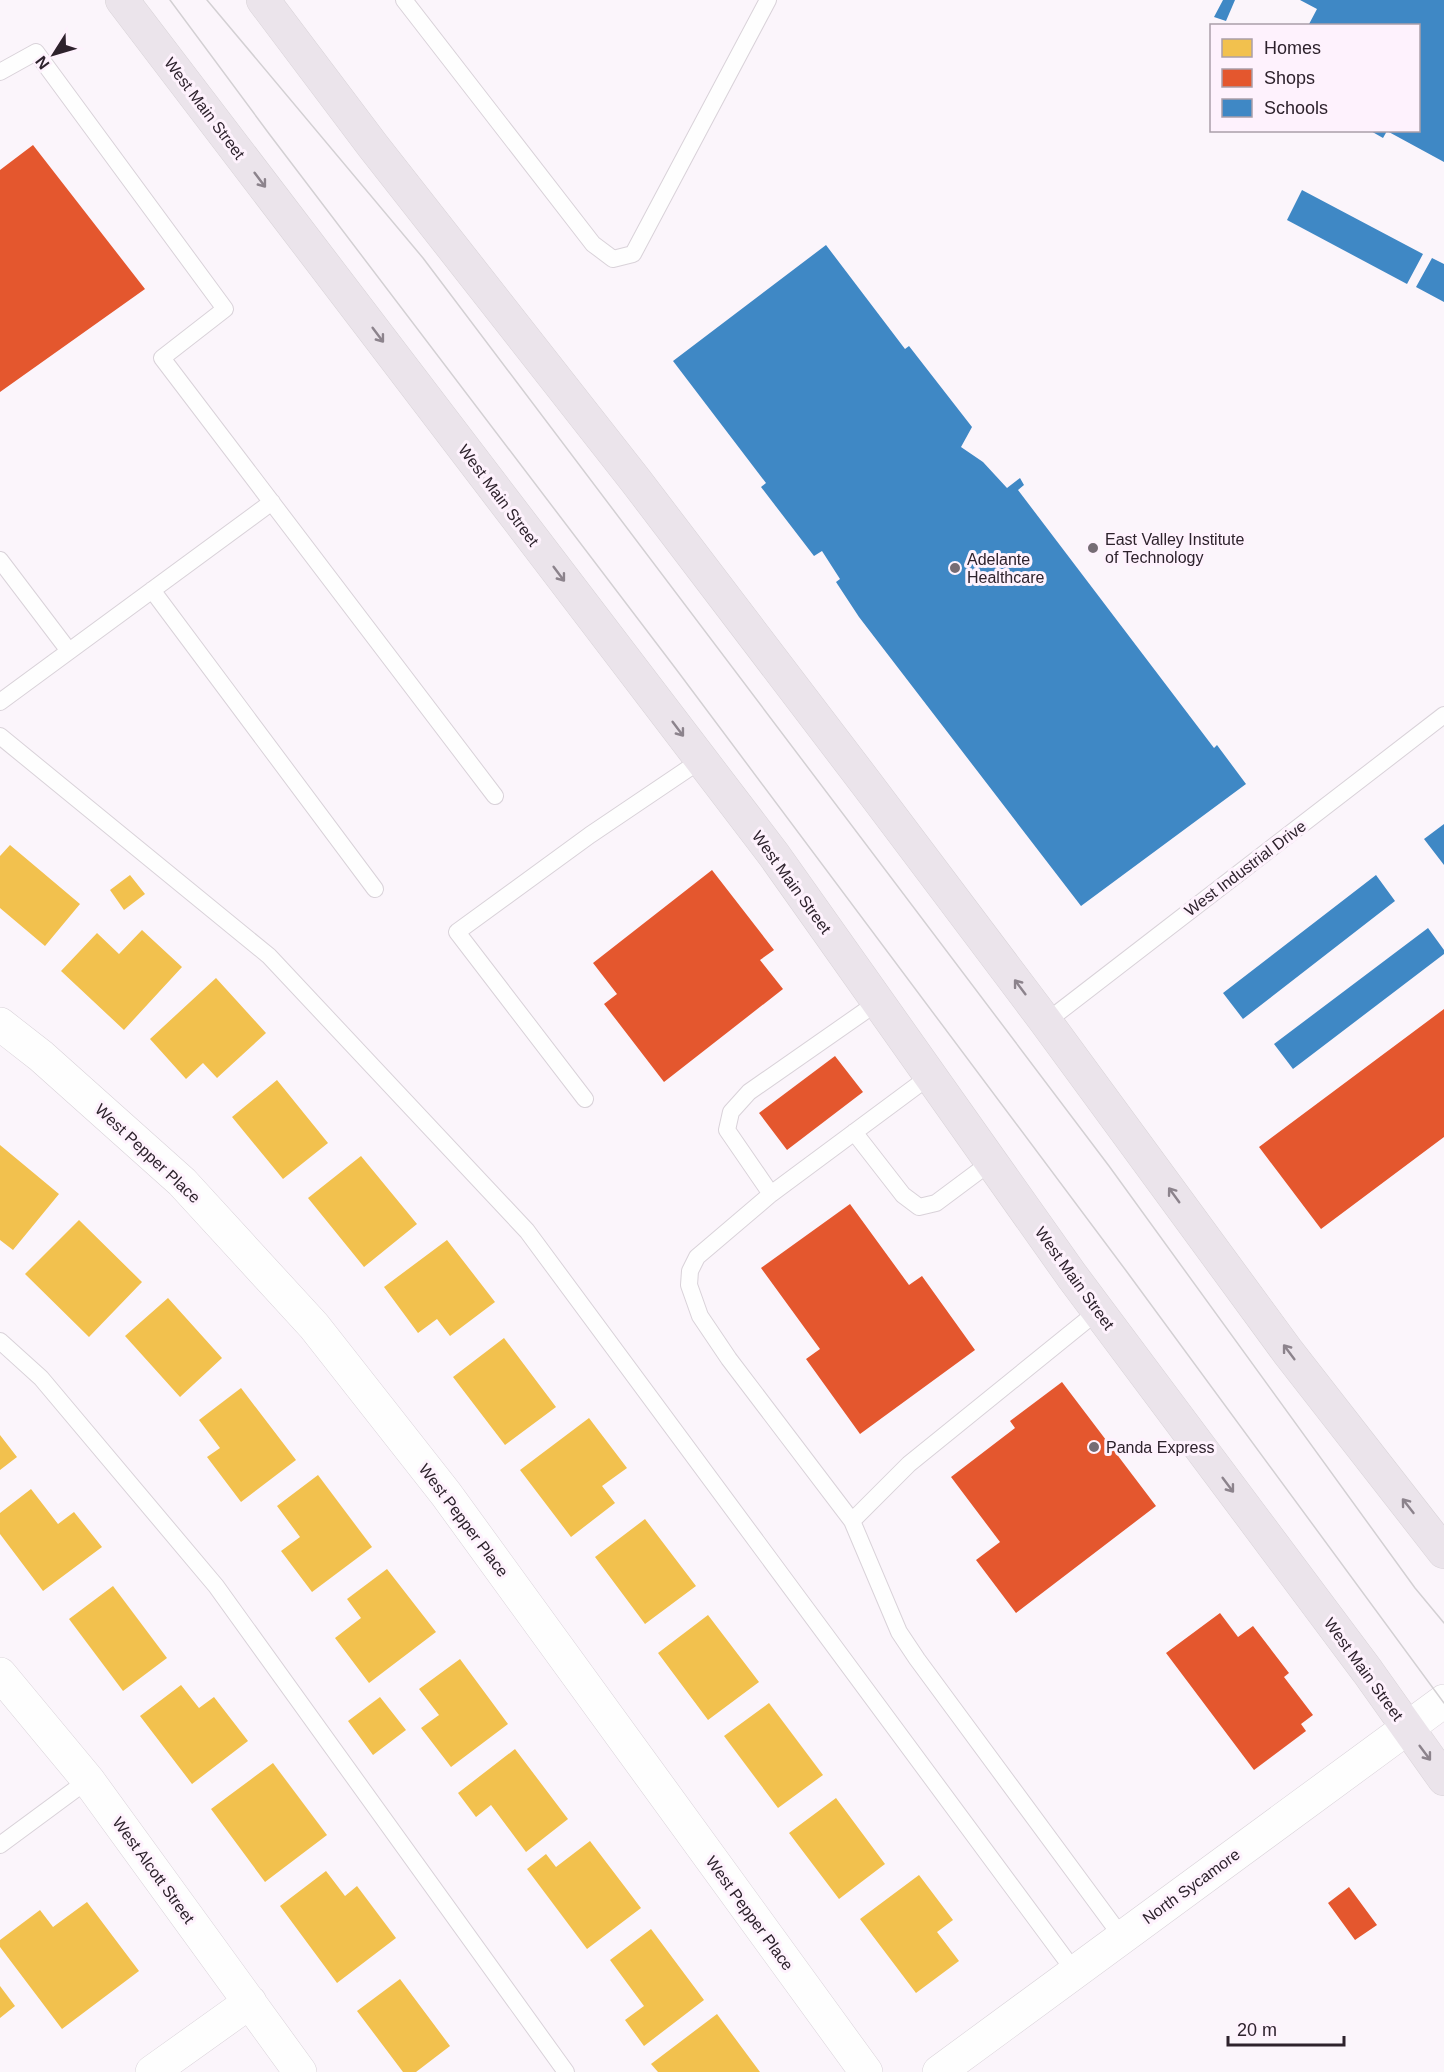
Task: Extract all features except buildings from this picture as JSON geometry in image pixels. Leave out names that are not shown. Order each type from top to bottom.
[{"type":"main road","name":"West Main Street","points":[[122,0],[774,855],[1098,1311],[1368,1672],[1444,1779]]},
{"type":"main road","points":[[263,0],[373,146],[636,481],[1046,1022],[1288,1352],[1444,1552]]},
{"type":"street","name":"West Pepper Place","points":[[0,1024],[41,1056],[182,1182],[314,1326],[446,1494],[866,2072]]},
{"type":"street","name":"West Alcott Street","points":[[0,1674],[88,1780],[300,2072]]},
{"type":"street","name":"North Sycamore","points":[[939,2072],[1444,1701]]},
{"type":"street","points":[[152,2072],[250,2002]]},
{"type":"lane","points":[[404,0],[592,244],[613,259],[633,254],[768,0]]},
{"type":"lane","points":[[0,72],[36,52],[225,309],[162,358],[495,796]]},
{"type":"lane","points":[[0,702],[272,502]]},
{"type":"lane","points":[[0,560],[69,651]]},
{"type":"lane","points":[[152,590],[375,890]]},
{"type":"lane","name":"West Industrial Drive","points":[[1046,1022],[1444,715]]},
{"type":"lane","points":[[0,736],[269,956],[527,1231],[1075,1972]]},
{"type":"lane","points":[[585,1099],[457,932],[590,835],[701,760]]},
{"type":"lane","points":[[771,1194],[727,1130],[731,1112],[749,1092],[878,1002]]},
{"type":"lane","points":[[930,1076],[771,1194],[697,1257],[690,1270],[689,1285],[700,1316],[729,1359],[852,1521],[899,1632],[1122,1937]]},
{"type":"lane","points":[[854,1132],[903,1195],[919,1207],[936,1203],[992,1162]]},
{"type":"lane","points":[[852,1521],[909,1464],[1098,1311]]},
{"type":"lane","points":[[0,1341],[41,1378],[216,1586],[566,2072]]},
{"type":"lane","points":[[0,1845],[88,1780]]},
{"type":"tram line","points":[[170,0],[676,669],[1127,1272],[1444,1703]]},
{"type":"tram line","points":[[207,0],[423,258],[1109,1166],[1415,1588],[1444,1623]]},
{"type":"place","name":"East Valley Institute of Technology","points":[[1093,548]]},
{"type":"place","name":"Adelante Healthcare","points":[[955,568]]},
{"type":"place","name":"Panda Express","points":[[1094,1447]]}]
